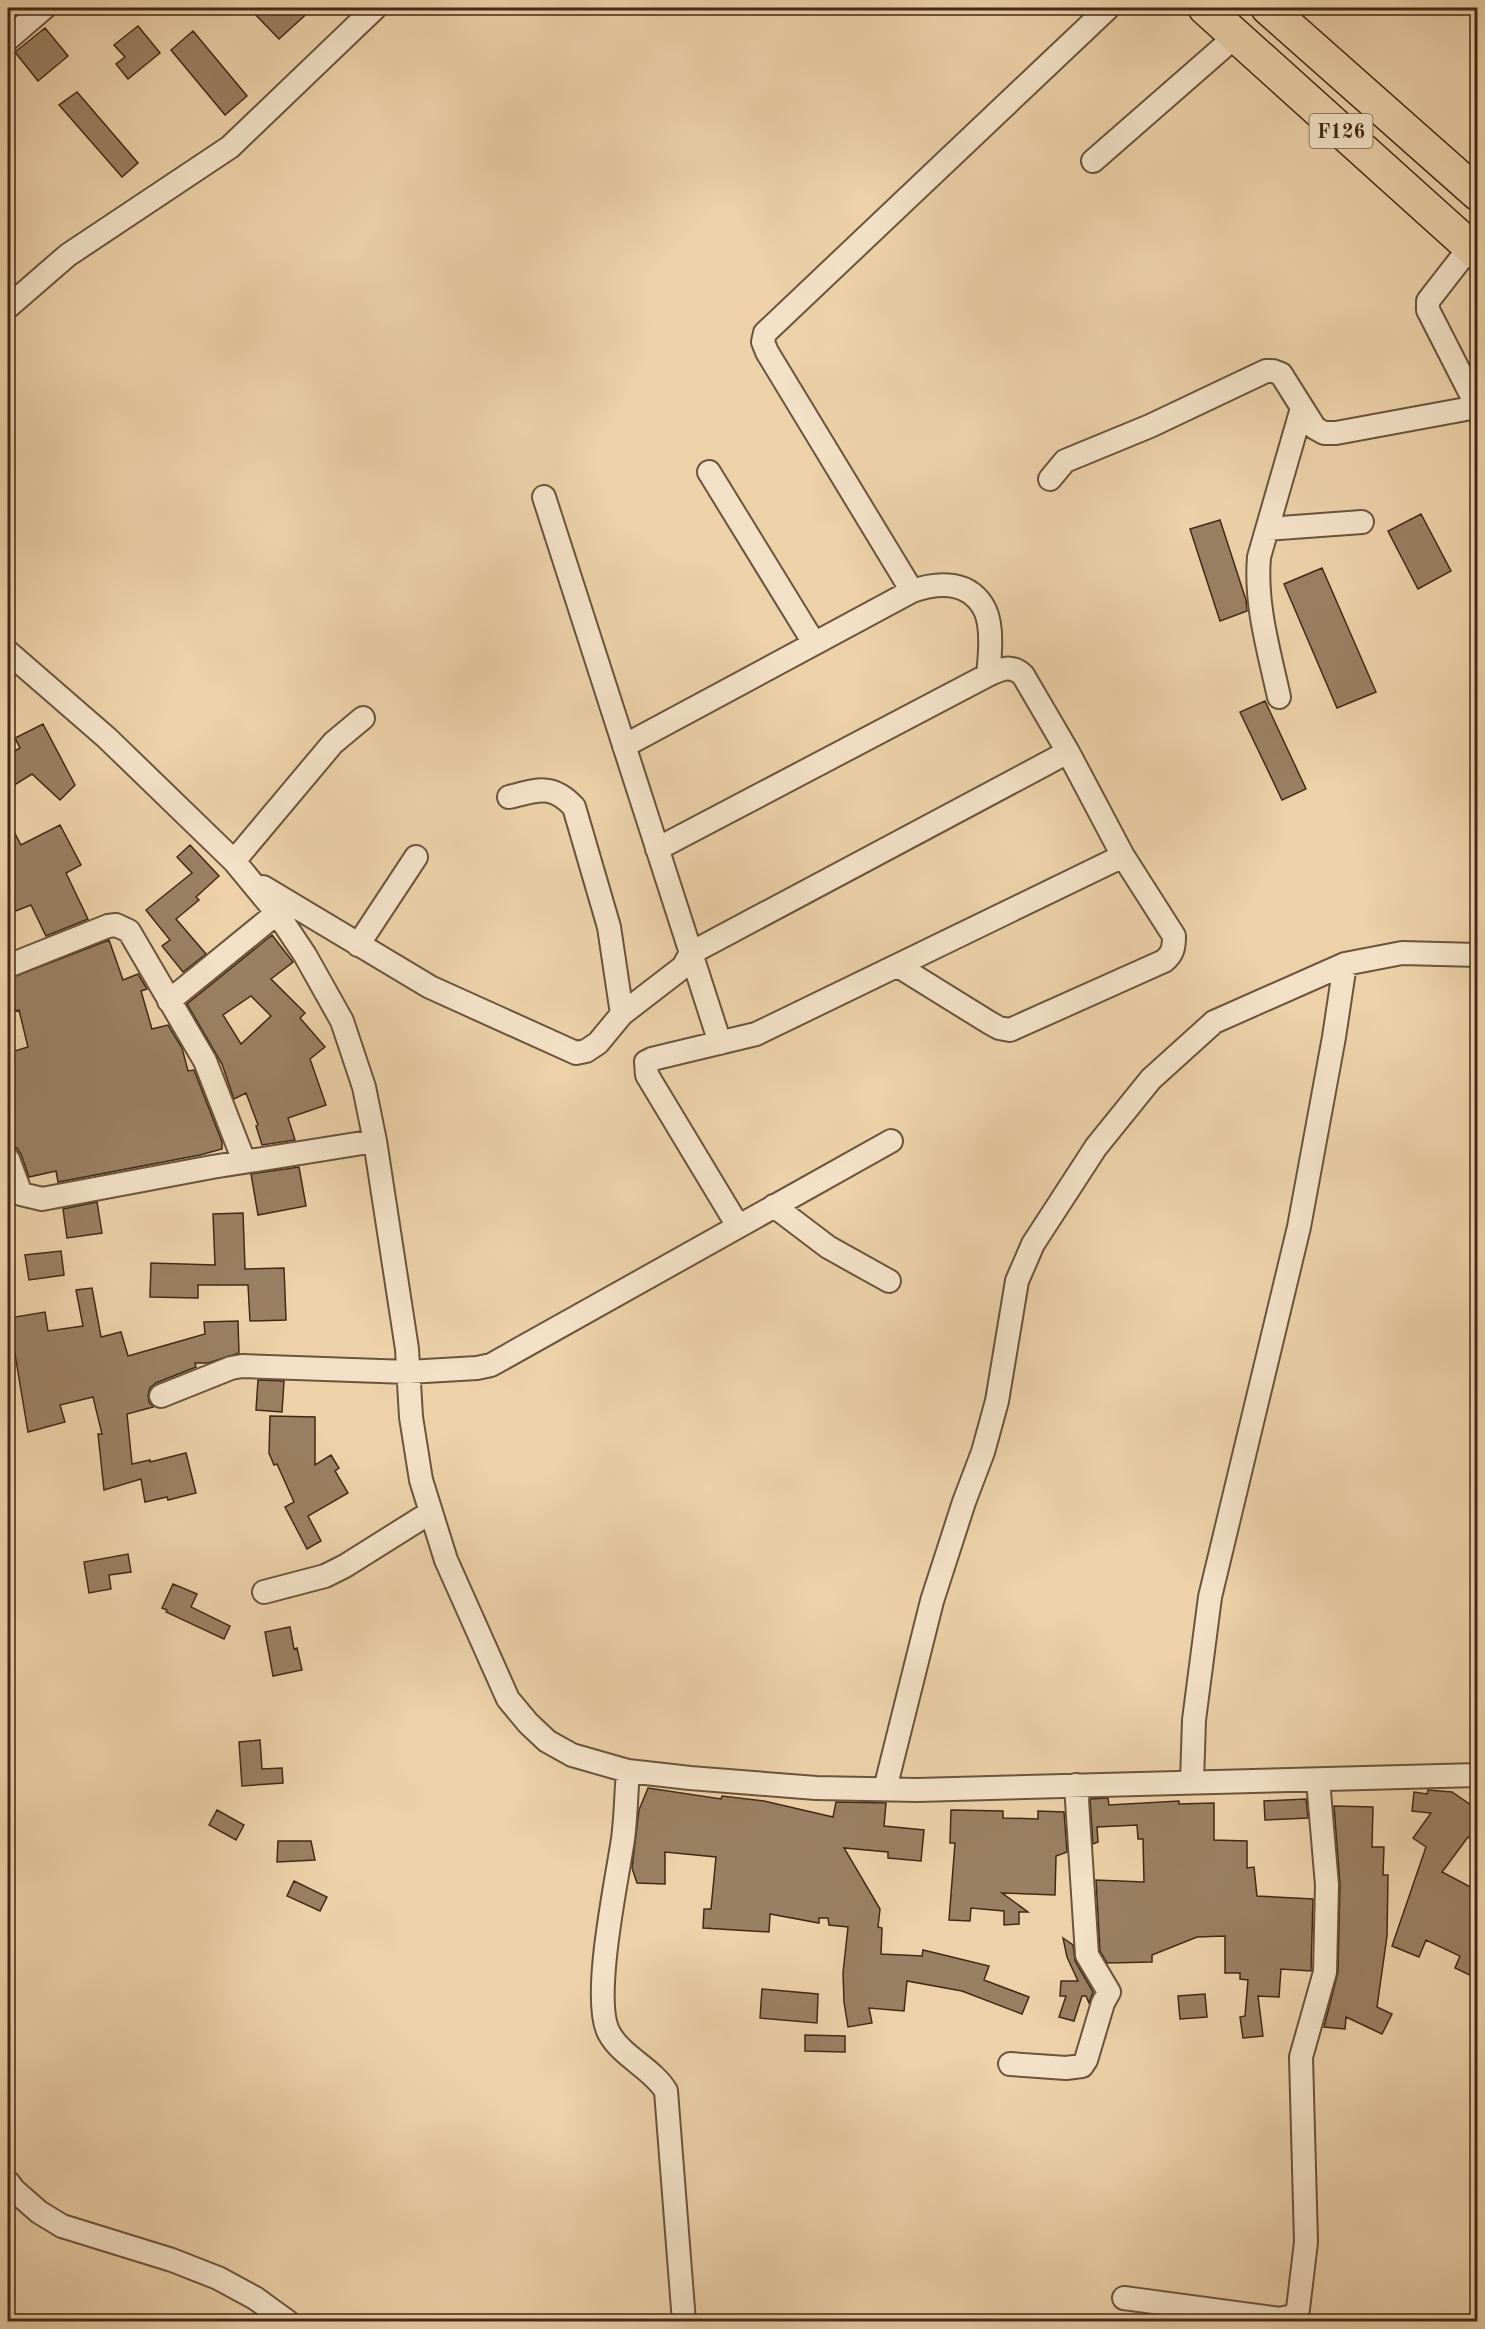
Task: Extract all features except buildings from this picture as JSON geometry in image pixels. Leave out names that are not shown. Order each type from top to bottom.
[{"type":"main road","name":"F126","points":[[1205,8],[1474,251]]},
{"type":"main road","name":"F126","points":[[1269,8],[1478,194]]},
{"type":"street","points":[[8,39],[44,8]]},
{"type":"street","points":[[8,307],[68,255],[230,147],[375,8]]},
{"type":"street","points":[[912,591],[767,352],[763,342],[765,333],[1108,8]]},
{"type":"street","points":[[1093,161],[1236,36]]},
{"type":"street","points":[[1050,479],[1065,461],[1150,426],[1266,371],[1281,374],[1315,428],[1324,433],[1336,433],[1477,407],[1428,310],[1428,301],[1474,251]]},
{"type":"street","points":[[1279,697],[1258,595],[1258,557],[1302,408]]},
{"type":"street","points":[[709,472],[814,643]]},
{"type":"street","points":[[544,496],[720,1043]]},
{"type":"street","points":[[1267,529],[1362,522]]},
{"type":"street","points":[[624,746],[912,591],[932,584],[955,586],[971,593],[985,610],[989,635],[988,675]]},
{"type":"street","points":[[8,652],[107,738],[234,861],[277,913],[305,955],[342,1021],[364,1087],[375,1141],[402,1316],[411,1417],[421,1480],[446,1560],[508,1699],[547,1742],[572,1755],[628,1771],[816,1788],[885,1789],[1478,1775]]},
{"type":"street","points":[[657,849],[988,675],[1009,667],[1017,670],[1023,675],[1124,856],[1174,936],[1174,948],[1170,957],[1164,961],[1010,1029],[999,1028],[990,1023],[898,966]]},
{"type":"street","points":[[234,861],[333,743],[363,718]]},
{"type":"street","points":[[250,879],[430,987],[576,1053],[598,1043],[622,1014],[683,967],[691,953],[1068,752]]},
{"type":"street","points":[[509,797],[538,790],[555,791],[574,807],[609,927],[622,1014]]},
{"type":"street","points":[[738,1226],[647,1075],[646,1062],[756,1034],[1124,856]]},
{"type":"street","points":[[358,945],[416,857]]},
{"type":"street","points":[[170,1000],[277,913]]},
{"type":"street","points":[[8,966],[116,925],[129,931],[205,1061],[244,1161]]},
{"type":"street","points":[[885,1789],[932,1601],[986,1442],[997,1401],[1005,1342],[1017,1281],[1033,1244],[1096,1147],[1151,1079],[1214,1022],[1345,964],[1402,953],[1478,955]]},
{"type":"street","points":[[1192,1782],[1194,1720],[1210,1598],[1299,1227],[1345,964]]},
{"type":"street","points":[[161,1396],[231,1368],[242,1366],[408,1372],[477,1368],[504,1359],[891,1140]]},
{"type":"street","points":[[8,1159],[21,1194],[42,1199],[244,1161],[375,1141]]},
{"type":"street","points":[[774,1206],[828,1247],[889,1281]]},
{"type":"street","points":[[264,1592],[325,1576],[431,1512]]},
{"type":"street","points":[[628,1771],[623,1838],[609,1927],[602,2013],[609,2033],[622,2048],[661,2083],[666,2091],[684,2322]]},
{"type":"street","points":[[1124,2298],[1280,2319],[1293,2316],[1298,2309],[1306,2242],[1301,2057],[1325,1972],[1327,1885],[1318,1780]]},
{"type":"street","points":[[1010,2064],[1066,2068],[1082,2066],[1086,2060],[1103,2003],[1109,1992],[1087,1955],[1076,1785]]},
{"type":"street","points":[[8,2182],[39,2212],[62,2226],[172,2260],[218,2278],[255,2298],[288,2322]]}]
